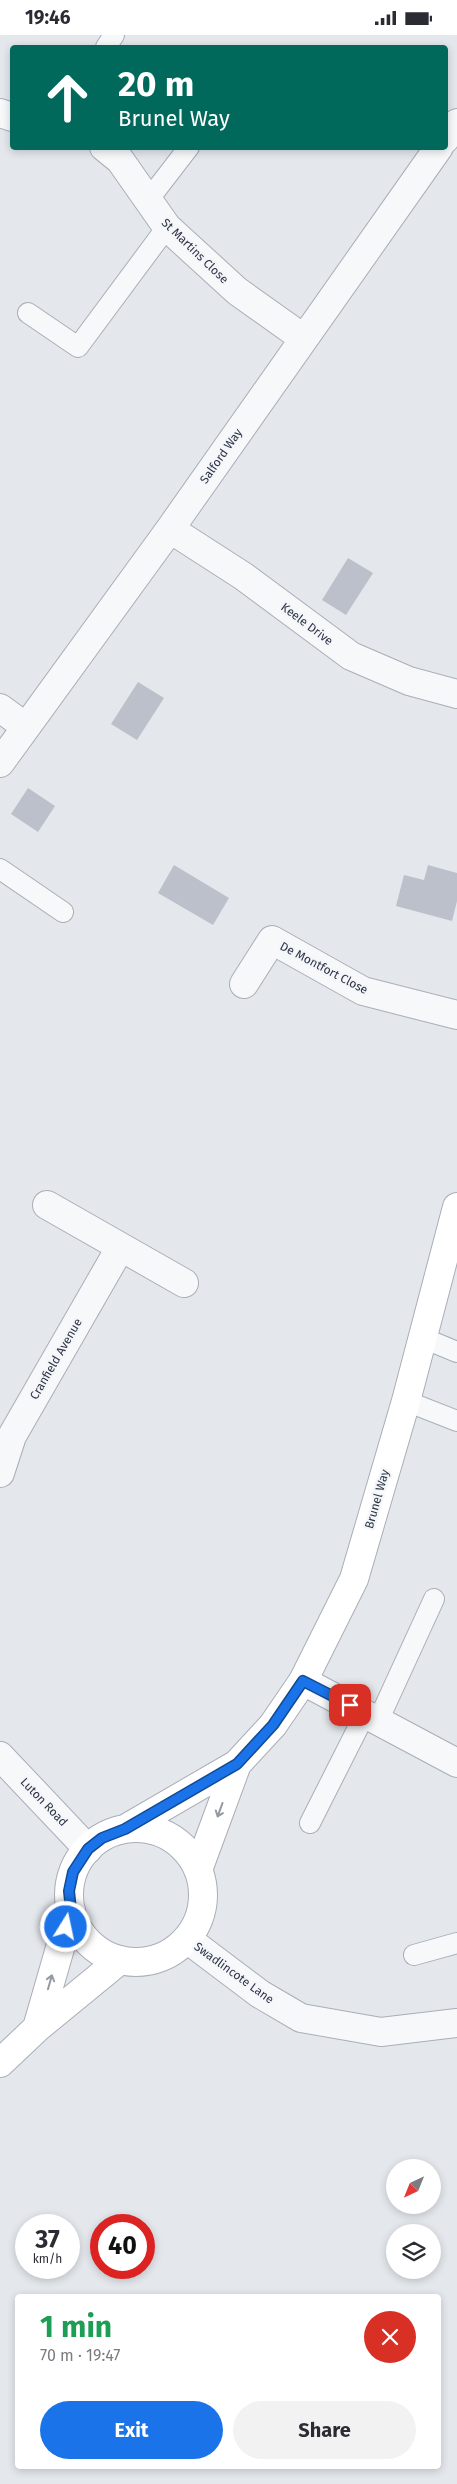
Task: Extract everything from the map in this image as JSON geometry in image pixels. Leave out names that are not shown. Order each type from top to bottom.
[{"type":"street","points":[[448,135],[457,123]]},
{"type":"street","name":"St Martins Close","points":[[108,150],[120,160],[167,227],[237,291],[303,338]]},
{"type":"street","name":"Salford Way","points":[[0,763],[170,529],[437,150]]},
{"type":"street","name":"Keele Drive","points":[[170,529],[243,576],[351,656],[409,681],[457,694]]},
{"type":"street","points":[[0,708],[26,727]]},
{"type":"street","name":"De Montfort Close","points":[[244,984],[272,940],[363,991],[457,1015]]},
{"type":"street","points":[[47,1205],[184,1283]]},
{"type":"street","name":"Brunel Way","points":[[125,1829],[237,1764],[273,1725],[303,1681],[354,1579],[406,1401],[457,1207]]},
{"type":"street","name":"Cranfield Avenue","points":[[0,1473],[12,1436],[120,1248]]},
{"type":"street","points":[[303,1681],[457,1763]]},
{"type":"street","name":"Luton Road","points":[[0,1756],[88,1849]]},
{"type":"street","name":"Brunel Way","points":[[198,1870],[237,1764]]},
{"type":"street","points":[[145,1828],[164,1834],[184,1847],[198,1870],[203,1885],[202,1909],[196,1927],[187,1939],[164,1957],[139,1962],[120,1960],[100,1952],[87,1940],[77,1926],[71,1910],[69,1891],[73,1872],[88,1849],[102,1838],[125,1829],[145,1828]]},
{"type":"street","points":[[37,2028],[71,1910]]},
{"type":"street","name":"Swadlincote Lane","points":[[187,1939],[260,1994],[300,2018],[382,2032],[457,2023]]},
{"type":"street","points":[[0,2063],[37,2028],[120,1960]]},
{"type":"lane","points":[[149,199],[186,150]]},
{"type":"lane","points":[[28,313],[78,347],[167,227]]},
{"type":"lane","points":[[0,869],[63,912]]},
{"type":"lane","points":[[423,1338],[457,1351]]},
{"type":"lane","points":[[406,1401],[457,1421]]},
{"type":"lane","points":[[310,1823],[372,1717],[434,1599]]},
{"type":"lane","points":[[414,1955],[457,1943]]},
{"type":"building","points":[[348,558],[373,573],[346,615],[322,600]]},
{"type":"building","points":[[138,682],[164,698],[137,740],[111,724]]},
{"type":"building","points":[[28,788],[55,806],[38,832],[11,814]]},
{"type":"building","points":[[174,865],[229,898],[213,925],[158,893]]},
{"type":"building","points":[[428,865],[457,873],[457,901],[452,921],[396,906],[404,875],[424,880]]},
{"type":"route","points":[[66,1927],[71,1910],[69,1891],[73,1872],[88,1849],[102,1838],[125,1829],[237,1764],[273,1725],[303,1681],[350,1705]]}]
